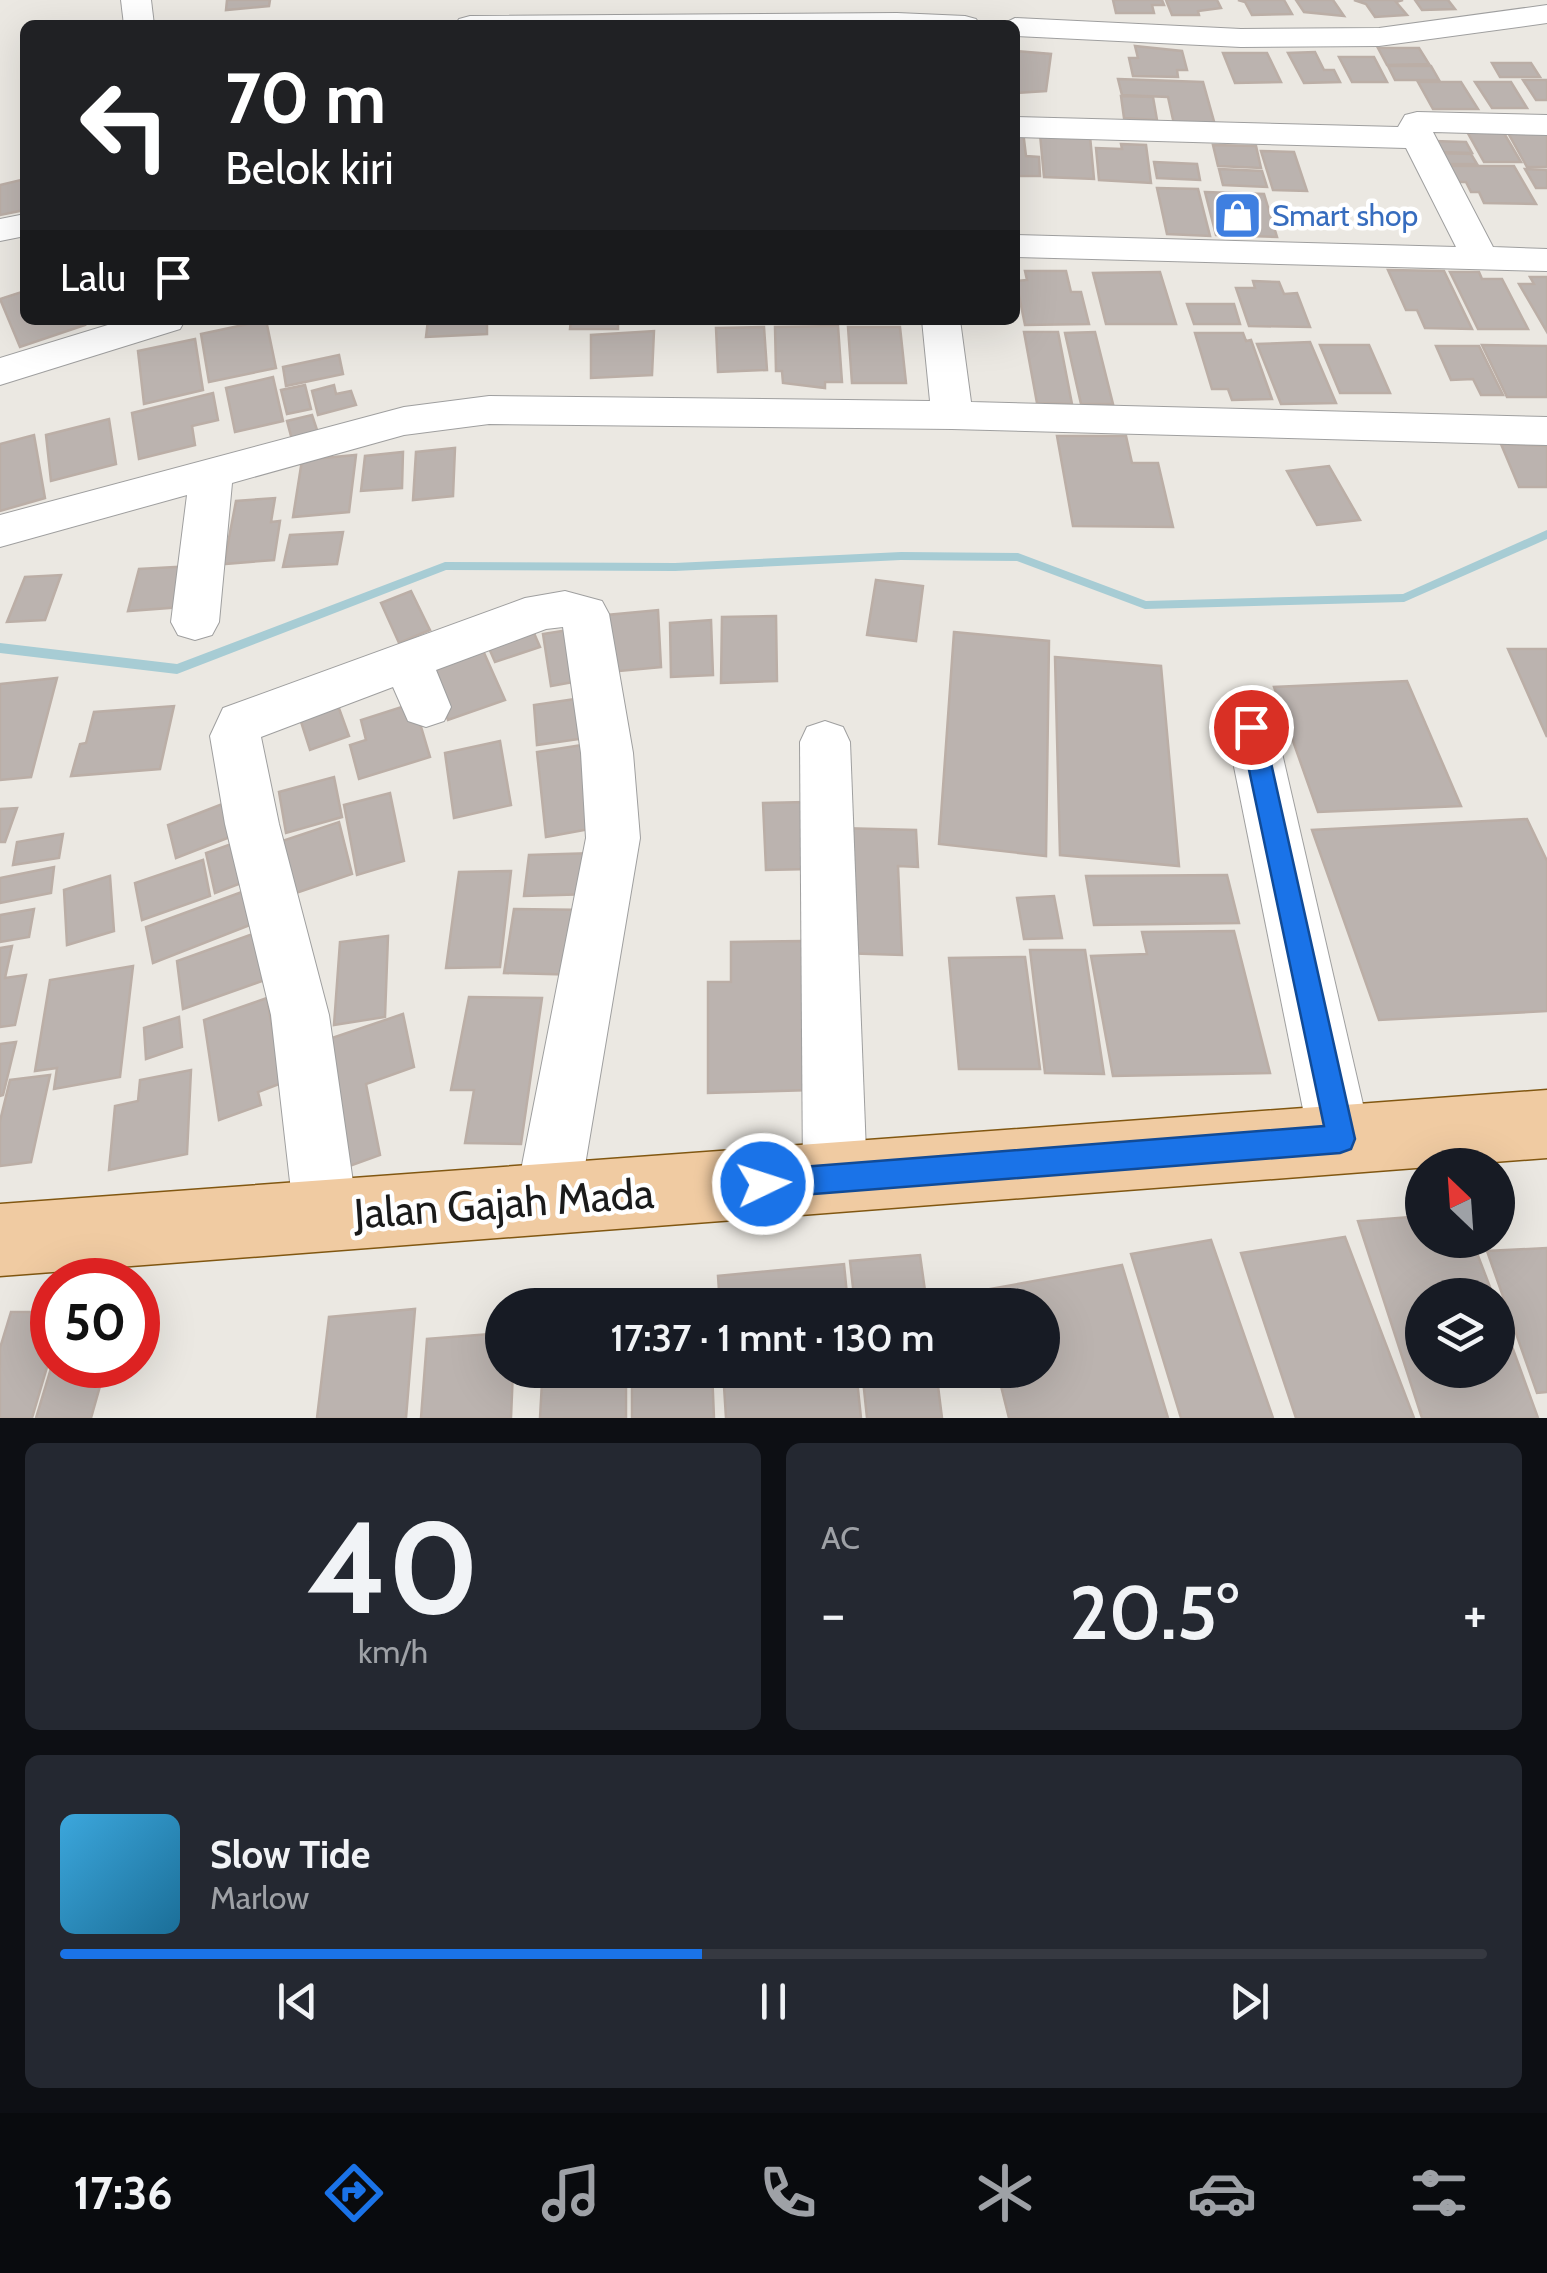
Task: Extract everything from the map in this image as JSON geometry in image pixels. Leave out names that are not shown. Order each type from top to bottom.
[{"type":"main road","name":"Jalan Gajah Mada","points":[[0,1240],[1547,1124]]},
{"type":"street","points":[[1020,28],[1236,26],[1379,38],[1547,14]]},
{"type":"street","points":[[745,20],[895,16],[926,20]]},
{"type":"street","points":[[1480,258],[1414,126],[1417,122],[1547,125]]},
{"type":"street","points":[[1020,127],[1418,138]]},
{"type":"street","points":[[1020,246],[1547,260]]},
{"type":"street","points":[[942,325],[952,415]]},
{"type":"street","points":[[0,372],[108,328]]},
{"type":"street","points":[[0,532],[404,422],[488,410],[952,415],[1547,431]]},
{"type":"street","points":[[195,622],[211,474]]},
{"type":"street","points":[[326,1216],[300,1015],[252,824],[236,736],[241,723],[417,684],[542,611],[566,609],[585,614],[607,753],[613,838],[547,1200]]},
{"type":"street","points":[[1251,727],[1340,1139]]},
{"type":"street","points":[[825,742],[835,1178]]},
{"type":"building","points":[[227,0],[270,0],[269,6],[226,10]]},
{"type":"building","points":[[1113,0],[1162,0],[1164,5],[1152,5],[1154,13],[1116,13]]},
{"type":"building","points":[[1166,0],[1217,0],[1221,8],[1198,11],[1199,15],[1172,15]]},
{"type":"building","points":[[1238,0],[1284,0],[1292,14],[1252,15],[1245,2]]},
{"type":"building","points":[[1296,0],[1333,0],[1344,16],[1304,12]]},
{"type":"building","points":[[1354,0],[1403,0],[1396,2],[1407,15],[1375,17],[1366,4]]},
{"type":"building","points":[[1415,0],[1448,0],[1455,9],[1422,10]]},
{"type":"building","points":[[1135,46],[1182,51],[1187,70],[1177,70],[1178,77],[1133,76],[1129,58],[1138,58]]},
{"type":"building","points":[[1378,48],[1419,48],[1429,64],[1387,65]]},
{"type":"building","points":[[1020,51],[1051,54],[1046,91],[1020,93]]},
{"type":"building","points":[[1315,52],[1324,70],[1334,70],[1340,82],[1304,83],[1288,53]]},
{"type":"building","points":[[1223,53],[1267,53],[1281,82],[1235,83]]},
{"type":"building","points":[[1339,57],[1374,57],[1387,82],[1352,82]]},
{"type":"building","points":[[1492,63],[1531,63],[1540,77],[1500,77]]},
{"type":"building","points":[[1388,66],[1431,66],[1439,80],[1395,80]]},
{"type":"building","points":[[1118,79],[1203,82],[1215,125],[1174,124],[1168,97],[1122,95]]},
{"type":"building","points":[[1523,80],[1547,80],[1547,100],[1536,100]]},
{"type":"building","points":[[1418,82],[1461,82],[1478,109],[1433,109]]},
{"type":"building","points":[[1475,82],[1511,82],[1527,108],[1492,108]]},
{"type":"building","points":[[1121,96],[1153,97],[1157,120],[1124,118]]},
{"type":"building","points":[[1465,128],[1501,128],[1521,162],[1484,162]]},
{"type":"building","points":[[1020,131],[1026,156],[1039,157],[1040,176],[1020,176]]},
{"type":"building","points":[[1507,131],[1547,132],[1547,167],[1527,167]]},
{"type":"building","points":[[1040,134],[1090,136],[1094,179],[1044,177]]},
{"type":"building","points":[[1433,141],[1466,142],[1472,153],[1439,152]]},
{"type":"building","points":[[1121,144],[1146,145],[1151,183],[1099,180],[1096,148],[1122,149]]},
{"type":"building","points":[[1213,145],[1256,146],[1261,168],[1218,166]]},
{"type":"building","points":[[1261,151],[1294,152],[1307,191],[1273,190]]},
{"type":"building","points":[[1434,153],[1471,154],[1477,164],[1439,164]]},
{"type":"building","points":[[1154,162],[1197,164],[1200,180],[1157,178]]},
{"type":"building","points":[[1448,166],[1514,166],[1536,204],[1484,203],[1479,192],[1471,192],[1466,182],[1456,182]]},
{"type":"building","points":[[1219,169],[1262,171],[1267,187],[1223,185]]},
{"type":"building","points":[[1525,169],[1547,170],[1547,188],[1536,188]]},
{"type":"building","points":[[20,180],[20,211],[0,215],[0,185]]},
{"type":"building","points":[[1157,188],[1198,189],[1210,236],[1167,234]]},
{"type":"building","points":[[1205,192],[1264,194],[1277,237],[1216,235]]},
{"type":"building","points":[[1388,270],[1444,271],[1472,329],[1425,328],[1417,310],[1406,310]]},
{"type":"building","points":[[1025,271],[1066,271],[1071,292],[1081,292],[1089,324],[1025,325],[1020,281],[1027,280]]},
{"type":"building","points":[[1160,272],[1176,324],[1106,324],[1093,273]]},
{"type":"building","points":[[1450,272],[1479,272],[1482,279],[1502,279],[1528,329],[1478,329]]},
{"type":"building","points":[[1530,277],[1547,277],[1547,332],[1519,284],[1534,284]]},
{"type":"building","points":[[1253,281],[1279,282],[1284,294],[1297,293],[1310,327],[1249,326],[1236,288],[1255,288]]},
{"type":"building","points":[[20,293],[20,325],[85,325],[20,347],[0,299]]},
{"type":"building","points":[[1187,304],[1234,304],[1240,324],[1194,324]]},
{"type":"building","points":[[243,325],[267,325],[276,368],[209,382],[201,334]]},
{"type":"building","points":[[427,325],[487,325],[487,334],[426,337]]},
{"type":"building","points":[[570,325],[618,325],[618,329],[570,329]]},
{"type":"building","points":[[838,326],[842,382],[825,382],[825,388],[783,383],[782,371],[776,371],[775,327]]},
{"type":"building","points":[[764,327],[767,370],[718,372],[716,328]]},
{"type":"building","points":[[848,327],[900,327],[906,383],[852,383]]},
{"type":"building","points":[[654,331],[652,375],[591,378],[591,335]]},
{"type":"building","points":[[1024,332],[1058,332],[1072,404],[1037,403]]},
{"type":"building","points":[[1095,332],[1113,404],[1081,404],[1065,333]]},
{"type":"building","points":[[1195,333],[1243,333],[1246,341],[1251,340],[1272,399],[1232,400],[1228,389],[1212,389]]},
{"type":"building","points":[[195,339],[203,390],[144,404],[138,351]]},
{"type":"building","points":[[1310,342],[1336,403],[1281,404],[1257,344]]},
{"type":"building","points":[[1320,345],[1369,345],[1390,393],[1340,393]]},
{"type":"building","points":[[1482,345],[1547,346],[1547,397],[1507,397]]},
{"type":"building","points":[[1436,346],[1479,346],[1503,395],[1481,395],[1473,379],[1451,380]]},
{"type":"building","points":[[339,355],[343,374],[286,386],[283,367]]},
{"type":"building","points":[[273,377],[283,421],[235,432],[226,388]]},
{"type":"building","points":[[305,385],[311,409],[287,414],[281,390]]},
{"type":"building","points":[[334,385],[336,394],[351,391],[356,405],[318,415],[312,391]]},
{"type":"building","points":[[213,393],[218,420],[192,426],[195,445],[139,459],[132,413]]},
{"type":"building","points":[[312,415],[318,433],[292,440],[287,421]]},
{"type":"building","points":[[109,419],[116,464],[51,481],[46,435]]},
{"type":"building","points":[[34,435],[45,498],[0,511],[0,444]]},
{"type":"building","points":[[1057,436],[1126,436],[1132,463],[1158,463],[1173,527],[1073,526]]},
{"type":"building","points":[[1501,444],[1547,446],[1547,487],[1519,487]]},
{"type":"building","points":[[455,448],[453,496],[413,500],[416,452]]},
{"type":"building","points":[[403,452],[402,488],[361,491],[365,456]]},
{"type":"building","points":[[356,455],[349,512],[293,517],[302,460]]},
{"type":"building","points":[[1329,466],[1360,520],[1317,525],[1287,471]]},
{"type":"building","points":[[275,498],[271,522],[280,521],[274,560],[224,564],[236,501]]},
{"type":"building","points":[[343,532],[337,564],[283,567],[290,535]]},
{"type":"building","points":[[192,566],[182,607],[128,611],[139,569]]},
{"type":"building","points":[[61,575],[45,620],[7,622],[25,577]]},
{"type":"building","points":[[876,580],[923,586],[916,641],[867,635]]},
{"type":"building","points":[[411,591],[430,630],[399,643],[381,603]]},
{"type":"building","points":[[658,610],[661,667],[609,672],[607,615]]},
{"type":"building","points":[[776,616],[777,681],[721,683],[722,617]]},
{"type":"building","points":[[527,617],[540,647],[495,662],[482,632]]},
{"type":"building","points":[[711,620],[713,675],[671,677],[670,623]]},
{"type":"building","points":[[581,628],[590,679],[551,686],[543,634]]},
{"type":"building","points":[[954,632],[1049,641],[1046,856],[939,844]]},
{"type":"building","points":[[477,637],[505,700],[448,720],[422,656]]},
{"type":"building","points":[[1508,649],[1547,649],[1547,737]]},
{"type":"building","points":[[1055,657],[1161,666],[1179,866],[1060,855]]},
{"type":"building","points":[[57,678],[31,777],[0,780],[0,684]]},
{"type":"building","points":[[1407,681],[1461,806],[1318,812],[1274,687]]},
{"type":"building","points":[[332,689],[349,736],[310,750],[295,703]]},
{"type":"building","points":[[589,697],[593,737],[537,745],[534,705]]},
{"type":"building","points":[[414,703],[430,757],[359,779],[350,745],[366,740],[361,720]]},
{"type":"building","points":[[174,706],[160,769],[71,776],[94,712]]},
{"type":"building","points":[[500,741],[511,805],[454,818],[445,753]]},
{"type":"building","points":[[595,743],[606,826],[546,837],[537,752]]},
{"type":"building","points":[[334,777],[342,817],[286,833],[279,792]]},
{"type":"building","points":[[390,793],[404,861],[357,875],[344,805]]},
{"type":"building","points":[[233,800],[243,832],[176,858],[168,825]]},
{"type":"building","points":[[805,802],[810,869],[766,870],[763,803]]},
{"type":"building","points":[[17,808],[5,842],[0,842],[0,809]]},
{"type":"building","points":[[1527,819],[1547,861],[1547,1011],[1379,1020],[1312,830]]},
{"type":"building","points":[[339,822],[352,874],[278,899],[267,846]]},
{"type":"building","points":[[838,828],[916,830],[918,867],[898,866],[902,955],[839,953]]},
{"type":"building","points":[[63,834],[59,858],[13,865],[17,842]]},
{"type":"building","points":[[243,840],[252,879],[215,893],[206,853]]},
{"type":"building","points":[[595,853],[593,894],[524,896],[529,855]]},
{"type":"building","points":[[203,860],[210,896],[142,920],[135,883]]},
{"type":"building","points":[[54,867],[51,893],[0,903],[0,878]]},
{"type":"building","points":[[511,871],[500,967],[446,968],[459,872]]},
{"type":"building","points":[[1227,875],[1239,923],[1094,925],[1086,876]]},
{"type":"building","points":[[110,876],[114,931],[67,945],[64,890]]},
{"type":"building","points":[[242,892],[250,925],[153,963],[146,927]]},
{"type":"building","points":[[1054,896],[1062,938],[1024,939],[1017,898]]},
{"type":"building","points":[[34,909],[29,937],[0,942],[0,915]]},
{"type":"building","points":[[514,909],[591,910],[583,975],[504,973]]},
{"type":"building","points":[[267,929],[276,976],[183,1009],[177,961]]},
{"type":"building","points":[[1234,931],[1270,1073],[1113,1076],[1091,956],[1147,954],[1142,932]]},
{"type":"building","points":[[388,936],[385,1017],[334,1025],[340,942]]},
{"type":"building","points":[[804,941],[812,1090],[708,1093],[708,982],[731,982],[731,942]]},
{"type":"building","points":[[12,946],[5,978],[26,975],[15,1025],[0,1027],[0,948]]},
{"type":"building","points":[[1030,950],[1085,950],[1104,1074],[1045,1073]]},
{"type":"building","points":[[1025,957],[1040,1069],[959,1069],[949,958]]},
{"type":"building","points":[[133,966],[120,1077],[54,1089],[57,1068],[35,1071],[50,980]]},
{"type":"building","points":[[469,997],[542,998],[521,1144],[465,1143],[474,1090],[451,1090]]},
{"type":"building","points":[[267,998],[282,1083],[258,1092],[261,1105],[219,1120],[204,1020]]},
{"type":"building","points":[[403,1014],[414,1067],[366,1084],[380,1155],[330,1173],[308,1046]]},
{"type":"building","points":[[179,1017],[182,1047],[146,1059],[144,1028]]},
{"type":"building","points":[[16,1042],[3,1095],[0,1096],[0,1044]]},
{"type":"building","points":[[191,1070],[187,1154],[109,1170],[115,1106],[138,1101],[140,1080]]},
{"type":"building","points":[[50,1075],[31,1162],[0,1166],[0,1121],[10,1080]]},
{"type":"building","points":[[1405,1217],[1405,1258],[1479,1258],[1487,1278],[1405,1278],[1405,1366],[1358,1221]]},
{"type":"building","points":[[1345,1237],[1414,1418],[1296,1418],[1241,1253]]},
{"type":"building","points":[[1211,1240],[1273,1418],[1181,1418],[1131,1254]]},
{"type":"building","points":[[1547,1248],[1547,1392],[1537,1393],[1515,1331],[1515,1278],[1497,1278],[1489,1258],[1515,1258],[1515,1250]]},
{"type":"building","points":[[920,1255],[925,1288],[853,1288],[850,1261]]},
{"type":"building","points":[[844,1264],[846,1288],[719,1288],[718,1276]]},
{"type":"building","points":[[1122,1265],[1168,1418],[1009,1418],[1002,1388],[1060,1388],[1060,1288],[996,1288]]},
{"type":"building","points":[[415,1309],[406,1418],[317,1418],[329,1317]]},
{"type":"building","points":[[11,1312],[30,1312],[30,1388],[41,1388],[32,1418],[0,1418],[0,1348]]},
{"type":"building","points":[[485,1334],[485,1388],[512,1388],[511,1418],[421,1418],[427,1339]]},
{"type":"building","points":[[1515,1355],[1538,1418],[1422,1418],[1412,1388],[1515,1388]]},
{"type":"building","points":[[45,1388],[99,1388],[91,1418],[36,1418]]},
{"type":"building","points":[[542,1388],[626,1388],[626,1418],[540,1418]]},
{"type":"building","points":[[632,1388],[713,1388],[714,1418],[632,1418]]},
{"type":"building","points":[[724,1388],[858,1388],[861,1418],[726,1418]]},
{"type":"building","points":[[864,1388],[938,1388],[942,1418],[867,1418]]},
{"type":"waterway","points":[[0,648],[177,669],[445,566],[675,567],[901,556],[1018,557],[1145,605],[1404,598],[1547,534]]},
{"type":"place","name":"Smart shop","points":[[1237,216]]},
{"type":"route","points":[[763,1184],[1340,1139],[1251,727]]}]
